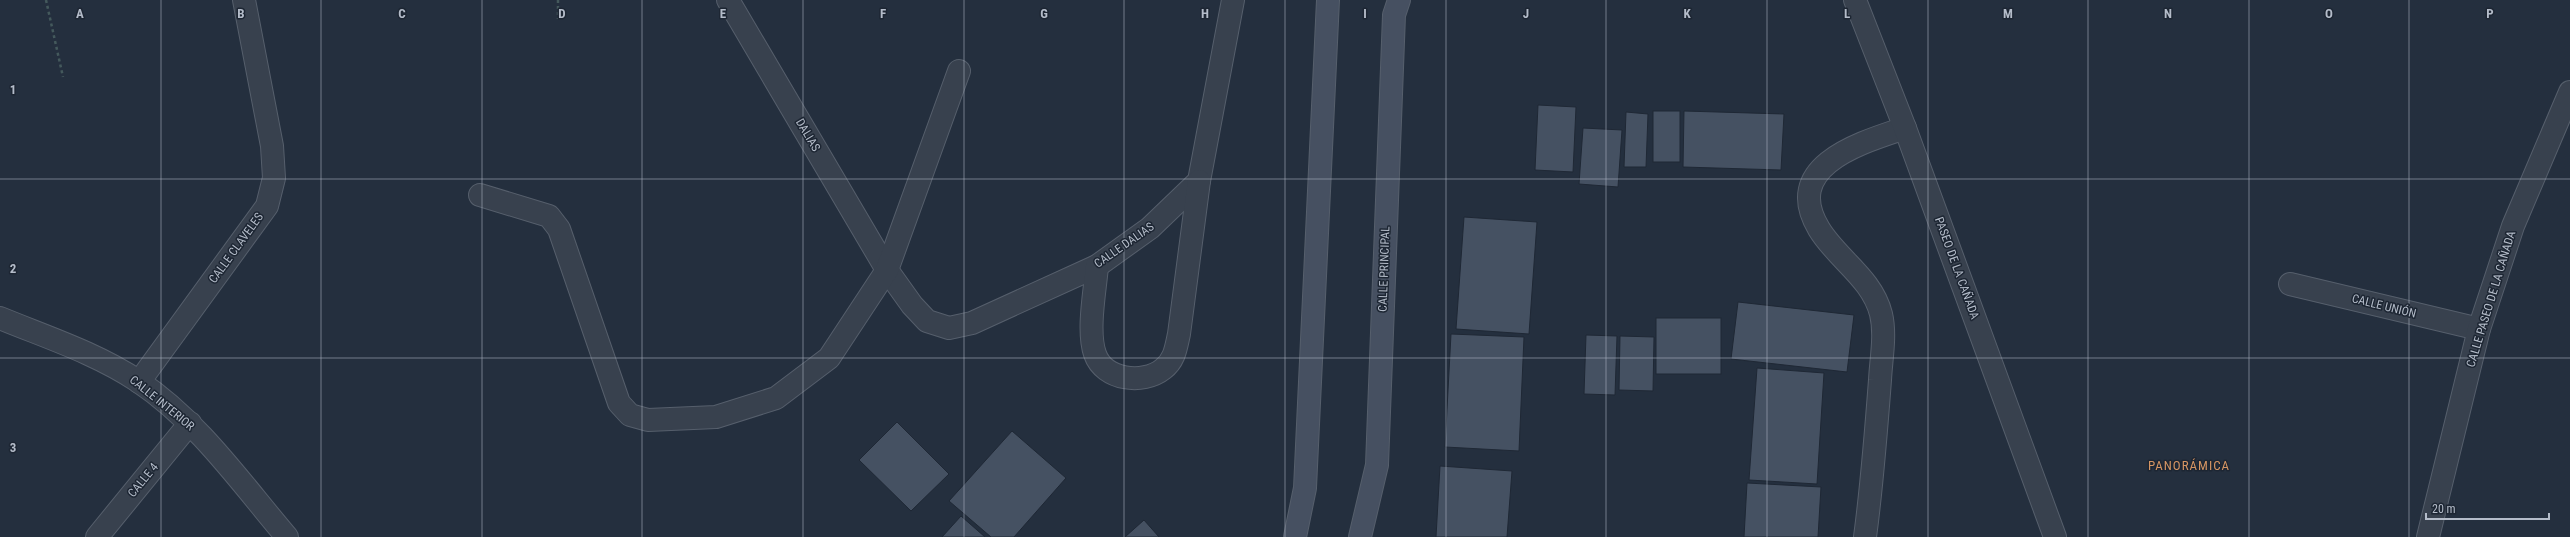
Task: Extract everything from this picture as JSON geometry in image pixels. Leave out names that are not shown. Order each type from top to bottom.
[{"type":"street","name":"CALLE CLAVELES","points":[[138,382],[266,206],[274,178],[272,146],[244,0]]},
{"type":"street","name":"DALIAS","points":[[728,0],[887,270]]},
{"type":"street","points":[[1097,266],[1092,342],[1095,356],[1105,370],[1125,378],[1145,377],[1163,369],[1174,356],[1180,334],[1199,181],[1233,0]]},
{"type":"street","points":[[1295,537],[1304,488],[1328,0]]},
{"type":"street","name":"CALLE PRINCIPAL","points":[[1360,537],[1377,465],[1394,15],[1399,0]]},
{"type":"street","name":"PASEO DE LA CAÑADA","points":[[1855,0],[1905,128],[2055,537]]},
{"type":"street","points":[[480,195],[549,216],[558,229],[618,403],[630,415],[648,420],[716,417],[776,398],[828,358],[887,270],[959,71]]},
{"type":"street","name":"CALLE PASEO DE LA CAÑADA","points":[[2428,537],[2479,329],[2513,226],[2570,92]]},
{"type":"street","points":[[1865,537],[1874,466],[1883,337],[1881,314],[1874,296],[1858,273],[1819,230],[1809,207],[1810,185],[1825,164],[1860,143],[1905,128]]},
{"type":"street","name":"CALLE DALIAS","points":[[887,270],[912,305],[927,321],[948,328],[972,323],[1097,266],[1150,228],[1199,181]]},
{"type":"street","name":"CALLE UNIÓN","points":[[2290,284],[2479,329]]},
{"type":"street","name":"CALLE INTERIOR","points":[[0,318],[99,359],[138,382],[190,423],[287,537]]},
{"type":"street","name":"CALLE 4","points":[[97,537],[190,423]]},
{"type":"path","points":[[46,0],[63,77]]},
{"type":"path","points":[[558,0],[558,19]]},
{"type":"building","points":[[1538,105],[1576,107],[1573,172],[1535,170]]},
{"type":"building","points":[[1653,111],[1680,111],[1680,162],[1653,162]]},
{"type":"building","points":[[1684,111],[1784,114],[1781,170],[1683,167]]},
{"type":"building","points":[[1626,112],[1648,114],[1646,167],[1624,167]]},
{"type":"building","points":[[1583,128],[1622,130],[1618,187],[1579,184]]},
{"type":"building","points":[[1464,217],[1537,222],[1529,334],[1456,329]]},
{"type":"building","points":[[1738,302],[1854,315],[1847,372],[1731,359]]},
{"type":"building","points":[[1656,318],[1721,318],[1721,374],[1656,374]]},
{"type":"building","points":[[1451,334],[1524,337],[1519,451],[1445,447]]},
{"type":"building","points":[[1586,335],[1617,336],[1615,395],[1584,394]]},
{"type":"building","points":[[1620,336],[1654,337],[1653,391],[1619,390]]},
{"type":"building","points":[[1757,368],[1824,373],[1817,484],[1749,480]]},
{"type":"building","points":[[897,422],[949,474],[911,511],[859,460]]},
{"type":"building","points":[[1012,431],[1066,478],[1014,537],[991,537],[949,501]]},
{"type":"building","points":[[1440,466],[1512,471],[1507,537],[1436,537]]},
{"type":"building","points":[[1747,483],[1821,487],[1818,537],[1744,537]]},
{"type":"building","points":[[961,516],[985,537],[942,537]]},
{"type":"building","points":[[1144,520],[1159,537],[1125,537]]},
{"type":"district","name":"PANORÁMICA","points":[[2189,465]]}]
